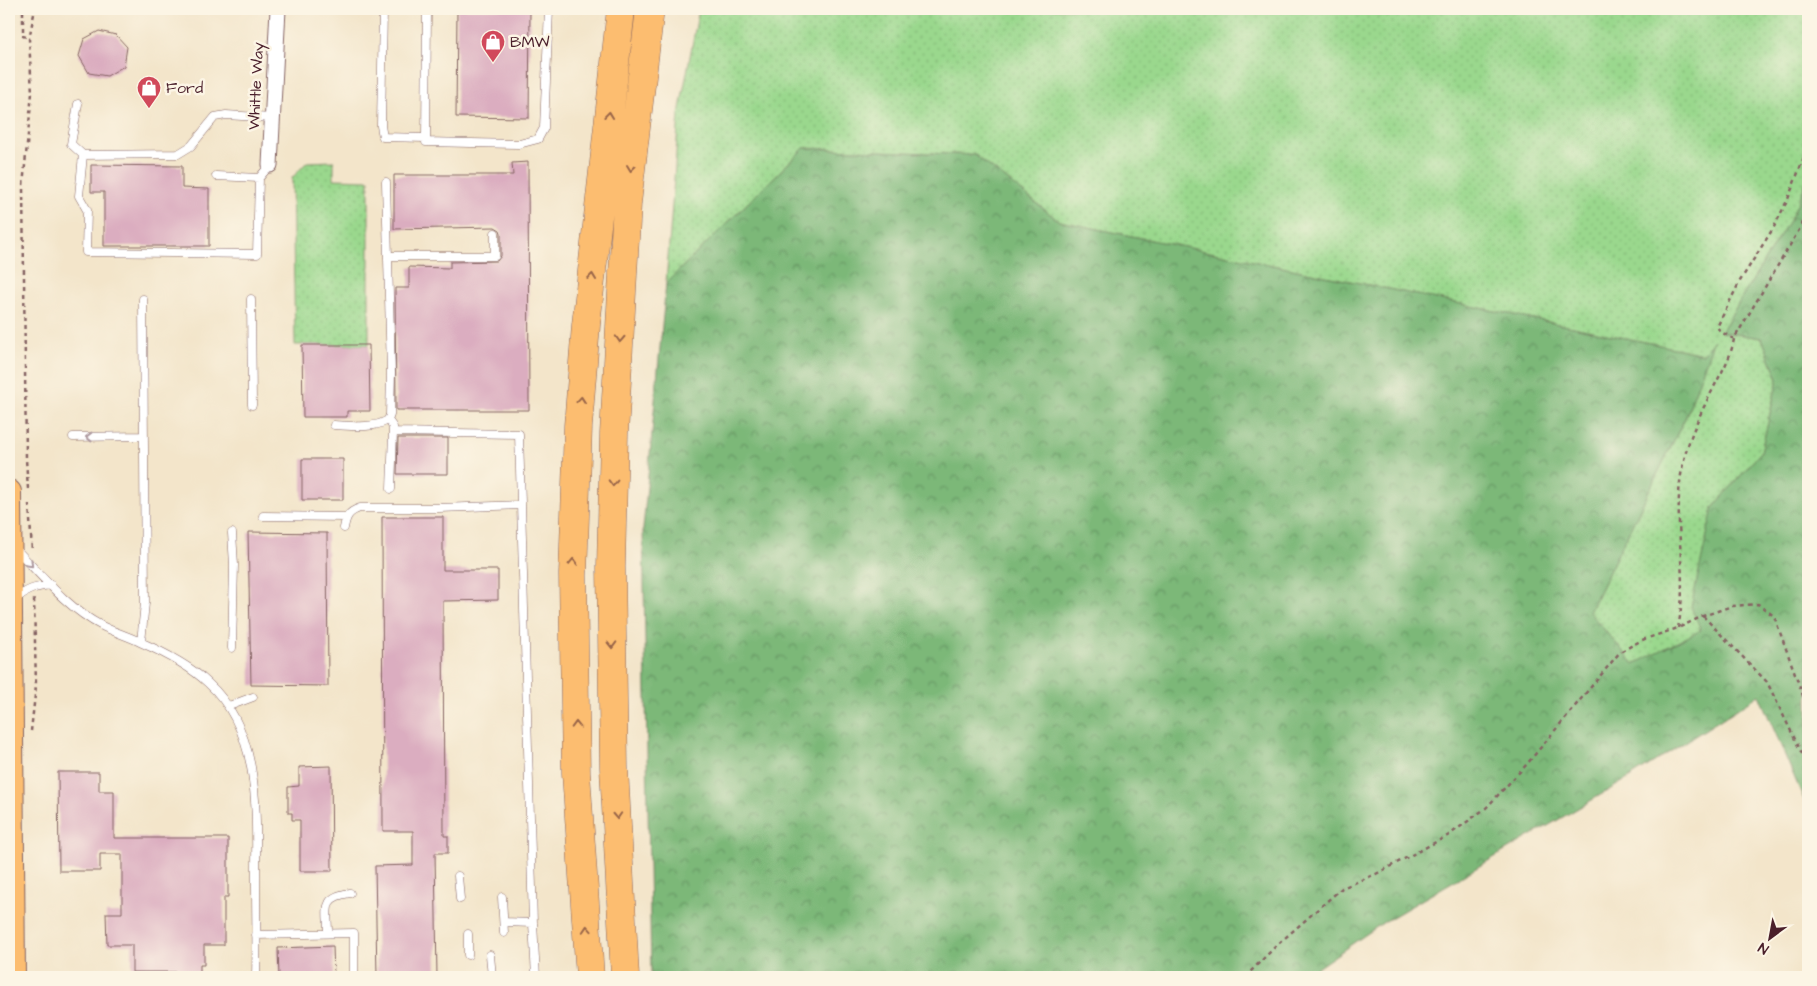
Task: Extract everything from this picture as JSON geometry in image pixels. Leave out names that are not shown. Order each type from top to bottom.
[{"type":"highway","points":[[625,977],[614,768],[612,529],[614,434],[627,202],[650,9]]},
{"type":"highway","points":[[644,68],[660,9]]},
{"type":"highway","points":[[590,977],[576,773],[573,575],[578,426],[586,325],[619,14]]},
{"type":"main road","points":[[9,492],[12,977]]},
{"type":"street","name":"Whittle Way","points":[[270,165],[278,9]]},
{"type":"lane","points":[[383,9],[381,126],[383,137],[426,138]]},
{"type":"lane","points":[[426,9],[426,142],[519,144],[538,139],[544,128],[549,9]]},
{"type":"lane","points":[[78,104],[71,144],[83,155],[178,154],[191,146],[215,117],[226,115],[272,118]]},
{"type":"lane","points":[[83,155],[79,196],[88,210],[86,252],[257,254],[259,178],[270,165]]},
{"type":"lane","points":[[216,176],[259,178]]},
{"type":"lane","points":[[334,426],[382,424],[388,420],[390,415],[391,373],[386,182]]},
{"type":"lane","points":[[388,256],[494,256],[495,233]]},
{"type":"lane","points":[[142,642],[146,603],[143,299]]},
{"type":"lane","points":[[251,299],[252,405]]},
{"type":"lane","points":[[388,420],[393,427],[391,489]]},
{"type":"lane","points":[[393,432],[519,434],[536,977]]},
{"type":"lane","points":[[73,437],[144,436]]},
{"type":"lane","points":[[344,528],[346,517],[352,510],[360,508],[520,506]]},
{"type":"lane","points":[[263,516],[346,517]]},
{"type":"lane","points":[[232,534],[234,565],[232,648]]},
{"type":"lane","points":[[9,542],[67,602],[101,626],[142,642],[182,664],[208,683],[229,706],[242,732],[254,783],[256,818],[256,977]]},
{"type":"lane","points":[[10,606],[23,592],[51,585]]},
{"type":"lane","points":[[229,706],[253,697]]},
{"type":"lane","points":[[458,876],[460,899]]},
{"type":"lane","points":[[328,933],[328,903],[332,897],[350,893]]},
{"type":"lane","points":[[502,897],[504,933]]},
{"type":"lane","points":[[504,922],[533,923]]},
{"type":"lane","points":[[256,935],[354,933],[354,977]]},
{"type":"lane","points":[[468,934],[468,955]]},
{"type":"lane","points":[[490,955],[492,977]]},
{"type":"path","points":[[23,11],[23,36],[29,38]]},
{"type":"path","points":[[1734,339],[1721,332],[1718,327],[1740,281],[1774,227],[1788,199],[1804,157],[1808,122]]},
{"type":"path","points":[[1678,628],[1682,609],[1679,503],[1682,469],[1694,426],[1727,365],[1732,353],[1734,339],[1802,225],[1808,207]]},
{"type":"path","points":[[1245,977],[1277,945],[1342,888],[1376,874],[1449,835],[1486,808],[1528,764],[1620,652],[1642,640],[1732,606],[1758,604],[1774,616],[1808,709]]},
{"type":"path","points":[[1703,616],[1767,682],[1808,766]]},
{"type":"green space","points":[[699,9],[1808,9],[1808,178],[1793,214],[1721,332],[1762,338],[1778,379],[1761,452],[1713,508],[1701,631],[1634,664],[1589,612],[1686,416],[1713,342],[1703,354],[1059,221],[975,155],[804,148],[666,283],[679,114]]},
{"type":"green space","points":[[804,148],[975,155],[1059,221],[1703,354],[1714,340],[1686,416],[1589,612],[1634,664],[1701,630],[1691,607],[1713,508],[1761,452],[1778,379],[1762,338],[1721,332],[1793,214],[1808,178],[1808,809],[1759,695],[1626,780],[1384,922],[1304,977],[651,977],[643,529],[666,283]]},
{"type":"green space","points":[[334,161],[334,179],[369,180],[369,345],[295,345],[292,178],[307,162]]},
{"type":"building","name":"BMW","points":[[457,9],[530,9],[529,118],[456,117]]},
{"type":"building","points":[[99,31],[116,35],[127,47],[124,66],[107,76],[89,73],[79,56],[84,39]]},
{"type":"building","points":[[528,162],[529,410],[396,410],[395,288],[409,288],[409,267],[450,268],[450,262],[497,261],[501,256],[501,233],[495,227],[394,229],[394,175],[513,175],[512,163]]},
{"type":"building","points":[[91,165],[182,166],[182,188],[209,189],[209,246],[104,246],[104,192],[91,192]]},
{"type":"building","points":[[302,345],[369,345],[370,411],[347,411],[347,417],[303,417]]},
{"type":"building","points":[[398,438],[448,438],[448,474],[397,474]]},
{"type":"building","points":[[302,459],[343,459],[343,500],[302,500]]},
{"type":"building","points":[[382,517],[443,517],[443,570],[498,570],[498,600],[443,601],[444,836],[448,836],[448,853],[435,853],[437,977],[377,977],[375,866],[413,865],[413,831],[383,831]]},
{"type":"building","points":[[248,532],[327,533],[328,686],[251,685]]},
{"type":"building","points":[[331,766],[332,871],[300,871],[300,820],[292,820],[292,813],[288,813],[288,787],[299,786],[299,767]]},
{"type":"building","points":[[58,772],[99,772],[99,791],[114,791],[114,838],[228,838],[228,897],[224,897],[224,945],[204,945],[204,965],[200,965],[200,972],[132,972],[132,945],[107,945],[106,913],[122,913],[122,854],[100,854],[100,871],[59,871]]},
{"type":"building","points":[[333,946],[334,977],[279,977],[278,948]]},
{"type":"place","name":"BMW","points":[[493,63]]},
{"type":"place","name":"Ford","points":[[149,109]]}]
